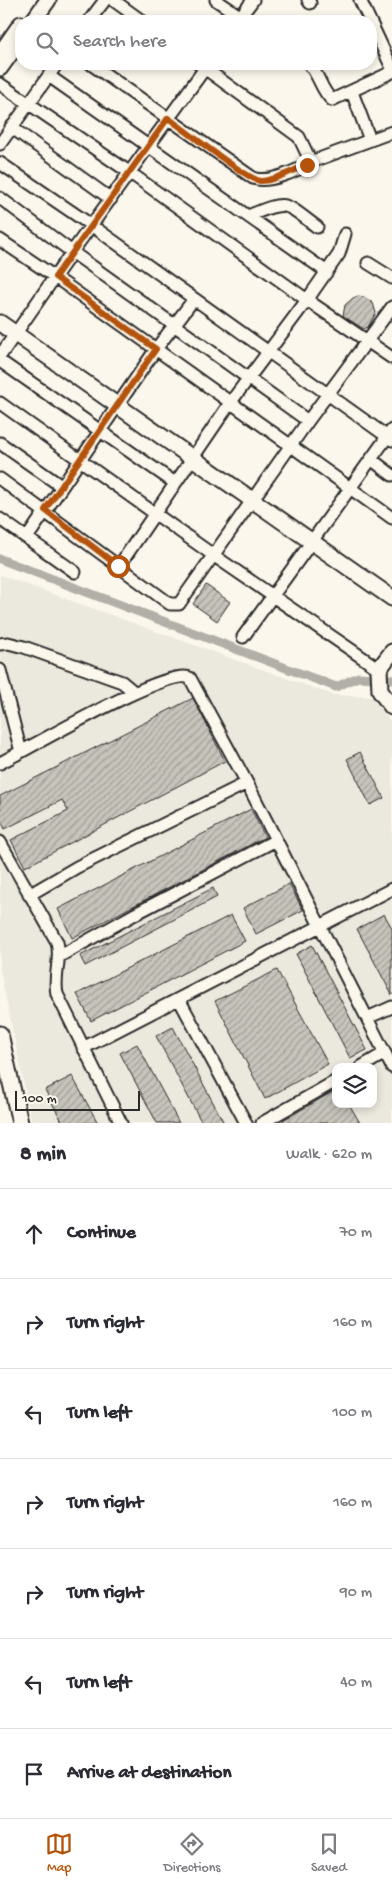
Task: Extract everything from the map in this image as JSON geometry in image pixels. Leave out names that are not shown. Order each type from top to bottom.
[{"type":"main road","points":[[27,15],[38,0]]},
{"type":"main road","points":[[37,15],[48,0]]},
{"type":"main road","points":[[0,54],[15,32]]},
{"type":"main road","points":[[0,68],[15,47]]},
{"type":"main road","points":[[0,323],[392,598]]},
{"type":"main road","points":[[392,652],[379,669],[380,691],[392,707]]},
{"type":"main road","points":[[0,1034],[20,1123]]},
{"type":"street","points":[[94,15],[105,0]]},
{"type":"street","points":[[113,0],[134,15]]},
{"type":"street","points":[[216,0],[236,15]]},
{"type":"street","points":[[245,15],[253,0]]},
{"type":"street","points":[[360,0],[367,15]]},
{"type":"street","points":[[377,37],[392,68]]},
{"type":"street","points":[[0,144],[52,70]]},
{"type":"street","points":[[100,70],[233,165],[260,181],[268,180],[392,132]]},
{"type":"street","points":[[0,356],[201,70]]},
{"type":"street","points":[[211,70],[299,137],[311,162]]},
{"type":"street","points":[[315,70],[330,98],[335,100],[392,72]]},
{"type":"street","points":[[48,76],[327,272]]},
{"type":"street","points":[[0,84],[129,172],[307,300],[392,358]]},
{"type":"street","points":[[352,92],[370,140]]},
{"type":"street","points":[[11,127],[111,199]]},
{"type":"street","points":[[0,163],[390,435],[311,541],[243,637]]},
{"type":"street","points":[[0,198],[72,252],[308,421]]},
{"type":"street","points":[[248,216],[282,204],[291,207],[317,227]]},
{"type":"street","points":[[118,566],[230,403],[327,272],[341,250],[345,234]]},
{"type":"street","points":[[0,240],[55,277],[392,518]]},
{"type":"street","points":[[368,263],[392,278]]},
{"type":"street","points":[[27,538],[99,430],[174,324],[194,299]]},
{"type":"street","points":[[0,479],[45,510],[170,604],[176,605],[183,600],[308,421],[392,307]]},
{"type":"street","points":[[0,361],[175,483]]},
{"type":"street","points":[[0,403],[213,556],[379,669]]},
{"type":"street","points":[[0,443],[61,486]]},
{"type":"street","points":[[371,459],[392,475]]},
{"type":"street","points":[[0,519],[76,572]]},
{"type":"street","points":[[0,644],[8,643],[24,647],[122,682],[134,692]]},
{"type":"street","points":[[0,670],[21,752]]},
{"type":"street","points":[[0,763],[134,692],[176,678],[184,676],[190,678],[247,783],[392,1067]]},
{"type":"street","points":[[29,895],[77,867],[247,783]]},
{"type":"street","points":[[60,956],[135,914],[276,840]]},
{"type":"street","points":[[0,842],[57,942],[60,956],[56,976],[57,994],[121,1123]]},
{"type":"street","points":[[83,1048],[392,889]]},
{"type":"street","points":[[179,999],[246,1123]]},
{"type":"street","points":[[367,1018],[392,1007]]},
{"type":"street","points":[[368,1063],[385,1053]]},
{"type":"street","points":[[262,1123],[332,1083]]},
{"type":"shaded area","points":[[0,575],[333,695],[373,697],[392,724],[392,1123],[32,1123],[0,970]]},
{"type":"building","points":[[358,296],[364,297],[373,303],[376,313],[368,327],[364,329],[343,316],[345,305]]},
{"type":"building","points":[[206,585],[230,602],[217,621],[193,604]]},
{"type":"building","points":[[193,698],[225,761],[25,867],[11,840],[68,811],[62,800],[5,829],[0,819],[0,796]]},
{"type":"building","points":[[360,752],[384,798],[370,805],[347,759]]},
{"type":"building","points":[[251,809],[265,837],[72,938],[58,909]]},
{"type":"building","points":[[289,884],[303,910],[256,934],[243,908]]},
{"type":"building","points":[[213,888],[217,897],[85,966],[80,956]]},
{"type":"building","points":[[384,914],[392,928],[392,995],[357,929]]},
{"type":"building","points":[[231,915],[245,941],[91,1021],[77,994]]},
{"type":"building","points":[[312,945],[367,1050],[350,1058],[296,954]]},
{"type":"building","points":[[277,970],[328,1064],[265,1099],[215,1001]]},
{"type":"building","points":[[173,1027],[224,1123],[202,1123],[156,1036]]},
{"type":"building","points":[[137,1044],[179,1123],[157,1123],[120,1053]]},
{"type":"building","points":[[72,1076],[98,1123],[63,1123],[45,1090]]},
{"type":"building","points":[[332,1092],[332,1108],[351,1108],[360,1123],[284,1123],[283,1120]]},
{"type":"waterway","points":[[0,559],[336,687],[358,677],[392,679]]},
{"type":"route","points":[[118,566],[45,510],[156,349],[55,277],[168,118],[233,165],[260,181],[268,180],[307,165]]}]
